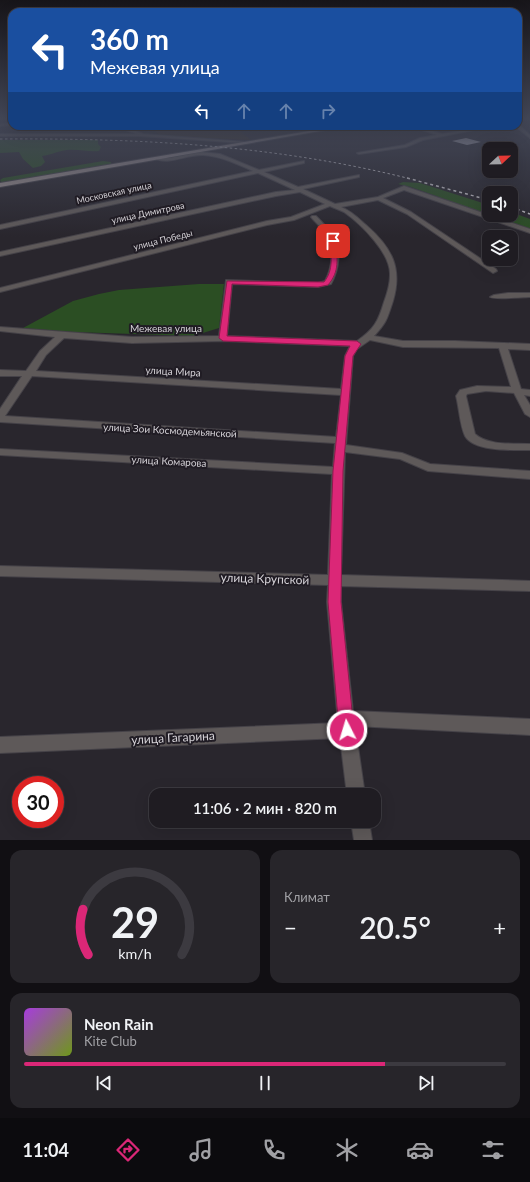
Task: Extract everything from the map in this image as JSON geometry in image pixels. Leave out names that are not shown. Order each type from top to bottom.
[{"type":"main road","points":[[0,185],[155,158]]},
{"type":"street","points":[[159,158],[174,158]]},
{"type":"street","points":[[226,158],[258,171],[352,215],[380,242],[388,255],[394,274],[390,297],[382,322],[368,337],[353,348],[349,356],[340,444],[334,602],[346,724],[355,788]]},
{"type":"street","name":"Московская улица","points":[[0,227],[302,162]]},
{"type":"street","name":"улица Димитрова","points":[[0,254],[357,176]]},
{"type":"street","name":"улица Победы","points":[[0,290],[267,223],[292,219],[332,205],[379,198],[394,190],[404,188],[530,231]]},
{"type":"street","points":[[379,198],[409,213],[493,271]]},
{"type":"street","points":[[223,338],[229,282],[318,285],[328,282],[332,276],[334,264],[333,241],[314,217]]},
{"type":"street","points":[[494,297],[508,294],[530,295]]},
{"type":"street","name":"Межевая улица","points":[[0,328],[62,335],[132,340],[223,338],[357,344]]},
{"type":"street","points":[[0,416],[31,373],[43,353],[62,335]]},
{"type":"street","points":[[368,337],[403,344],[455,344],[530,347]]},
{"type":"street","points":[[503,346],[517,390],[530,414]]},
{"type":"street","name":"улица Мира","points":[[0,373],[31,373],[345,392]]},
{"type":"street","points":[[530,393],[517,390],[474,389],[463,392],[461,396],[470,435],[473,439],[482,443],[530,448]]},
{"type":"street","name":"улица Зои Космодемьянской","points":[[0,420],[340,444]]},
{"type":"street","points":[[340,444],[402,456],[428,467],[530,475]]},
{"type":"street","name":"улица Комарова","points":[[0,452],[338,471]]},
{"type":"street","name":"улица Крупской","points":[[0,571],[530,586]]},
{"type":"street","name":"улица Гагарина","points":[[0,746],[346,724],[530,727]]},
{"type":"street","points":[[361,828],[363,840]]},
{"type":"green space","points":[[43,158],[45,162],[41,166],[33,168],[23,159]]},
{"type":"green space","points":[[103,161],[111,162],[111,164],[7,182],[1,182],[0,180],[3,178]]},
{"type":"green space","points":[[403,182],[420,183],[482,203],[482,212],[411,187],[398,184]]},
{"type":"green space","points":[[518,215],[530,219],[530,230],[509,222],[518,222]]},
{"type":"green space","points":[[199,284],[224,284],[219,328],[193,336],[74,332],[23,328],[73,301],[99,294],[119,290]]},
{"type":"railway","points":[[310,158],[360,167],[409,178]]},
{"type":"railway","points":[[409,178],[482,198]]},
{"type":"railway","points":[[518,210],[530,214]]},
{"type":"route","points":[[333,241],[334,264],[332,276],[326,283],[318,285],[229,282],[223,338],[357,344],[349,356],[341,426],[338,471],[334,602],[347,730]]}]
